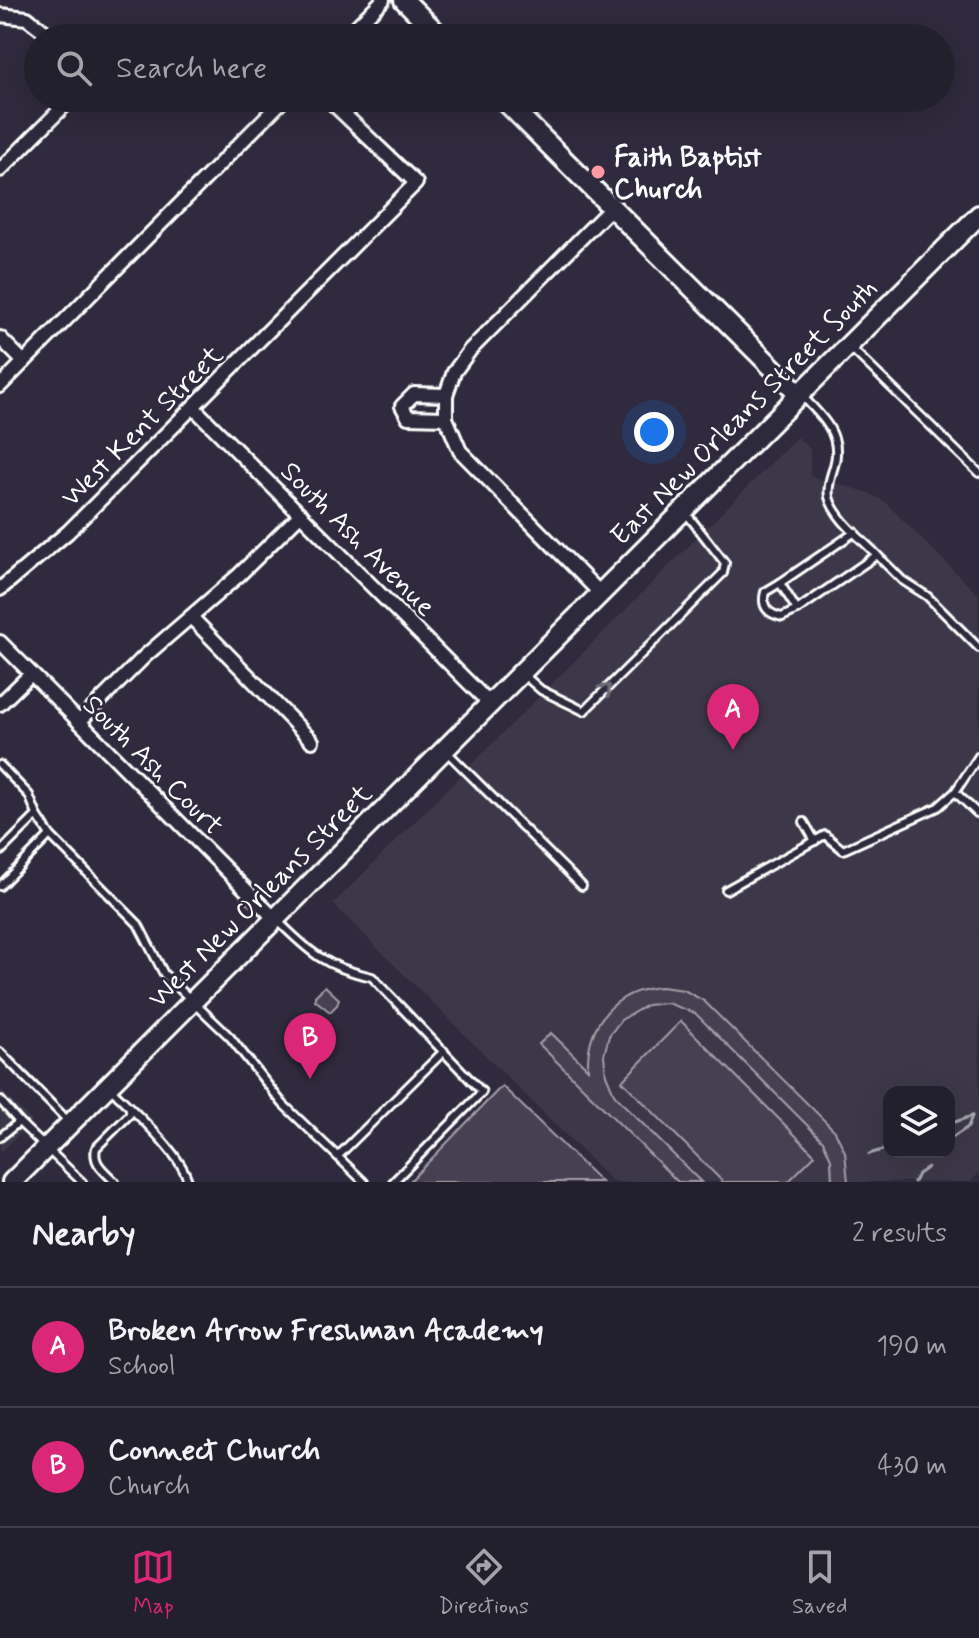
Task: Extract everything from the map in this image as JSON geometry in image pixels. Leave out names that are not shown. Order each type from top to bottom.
[{"type":"main road","points":[[404,0],[428,24]]},
{"type":"main road","points":[[516,112],[799,394]]},
{"type":"main road","name":"East New Orleans Street South","points":[[547,647],[979,215]]},
{"type":"main road","name":"West New Orleans Street","points":[[12,1182],[547,647]]},
{"type":"street","points":[[359,24],[383,0]]},
{"type":"street","points":[[0,15],[27,18],[35,24]]},
{"type":"street","points":[[0,170],[58,112]]},
{"type":"street","points":[[0,386],[271,112]]},
{"type":"street","name":"West Kent Street","points":[[0,589],[68,532],[416,183],[342,112]]},
{"type":"street","points":[[600,593],[475,468],[454,440],[446,418],[446,395],[454,372],[470,350],[612,207]]},
{"type":"street","points":[[0,338],[24,362]]},
{"type":"street","points":[[446,395],[414,394],[402,406],[408,417],[446,418]]},
{"type":"street","name":"South Ash Avenue","points":[[194,408],[490,704]]},
{"type":"street","points":[[79,722],[145,656],[301,514]]},
{"type":"street","points":[[191,617],[312,741]]},
{"type":"street","name":"South Ash Court","points":[[0,642],[275,919]]},
{"type":"street","points":[[0,704],[31,674]]},
{"type":"lane","points":[[848,345],[979,473]]},
{"type":"lane","points":[[799,394],[832,429],[837,447],[828,489],[839,515],[902,580],[927,596],[979,648]]},
{"type":"lane","points":[[521,672],[541,690],[584,711],[723,573],[725,563],[684,510]]},
{"type":"lane","points":[[855,532],[765,592],[767,611],[782,617],[797,610],[877,555]]},
{"type":"lane","points":[[780,583],[797,610]]},
{"type":"lane","points":[[444,749],[582,886]]},
{"type":"lane","points":[[726,890],[825,835],[843,850],[938,807],[955,792],[979,756]]},
{"type":"lane","points":[[0,765],[29,795],[50,835],[138,924],[164,974],[230,1037],[283,1104],[364,1182]]},
{"type":"lane","points":[[955,792],[978,813]]},
{"type":"lane","points":[[0,852],[37,815]]},
{"type":"lane","points":[[804,822],[815,841]]},
{"type":"lane","points":[[0,886],[50,835]]},
{"type":"lane","points":[[275,919],[321,960],[348,972],[372,977],[482,1092],[393,1182]]},
{"type":"lane","points":[[338,1156],[444,1051]]},
{"type":"lane","points":[[0,1052],[71,1123]]},
{"type":"lane","points":[[108,1086],[176,1157],[188,1182]]},
{"type":"lane","points":[[0,1100],[82,1182]]},
{"type":"lane","points":[[115,1182],[98,1165],[96,1148],[130,1114],[130,1108]]},
{"type":"lane","points":[[0,1137],[19,1122]]},
{"type":"shaded area","points":[[797,437],[810,449],[810,476],[867,492],[885,502],[979,596],[979,1173],[970,1182],[613,1182],[333,904]]},
{"type":"shaded area","points":[[325,986],[339,999],[330,1012],[315,1000]]},
{"type":"shaded area","points":[[661,987],[684,990],[704,1001],[835,1131],[845,1152],[848,1182],[832,1182],[831,1159],[823,1141],[695,1013],[667,1003],[647,1005],[621,1020],[609,1036],[604,1055],[606,1075],[614,1094],[701,1182],[678,1182],[539,1044],[551,1033],[588,1069],[592,1038],[606,1012],[630,995]]},
{"type":"shaded area","points":[[681,1021],[815,1155],[788,1182],[723,1182],[622,1081]]},
{"type":"shaded area","points":[[502,1086],[601,1182],[409,1182]]},
{"type":"shaded area","points":[[0,1089],[32,1121],[0,1153]]},
{"type":"waterway","points":[[955,1122],[972,1116]]},
{"type":"waterway","points":[[955,1136],[968,1127],[972,1116]]},
{"type":"waterway","points":[[869,1154],[883,1150]]},
{"type":"waterway","points":[[914,1182],[918,1174],[928,1167]]},
{"type":"place","name":"Faith Baptist Church","points":[[598,172]]},
{"type":"place","name":"Broken Arrow Freshman Academy","points":[[733,750]]},
{"type":"place","name":"Connect Church","points":[[310,1079]]}]
